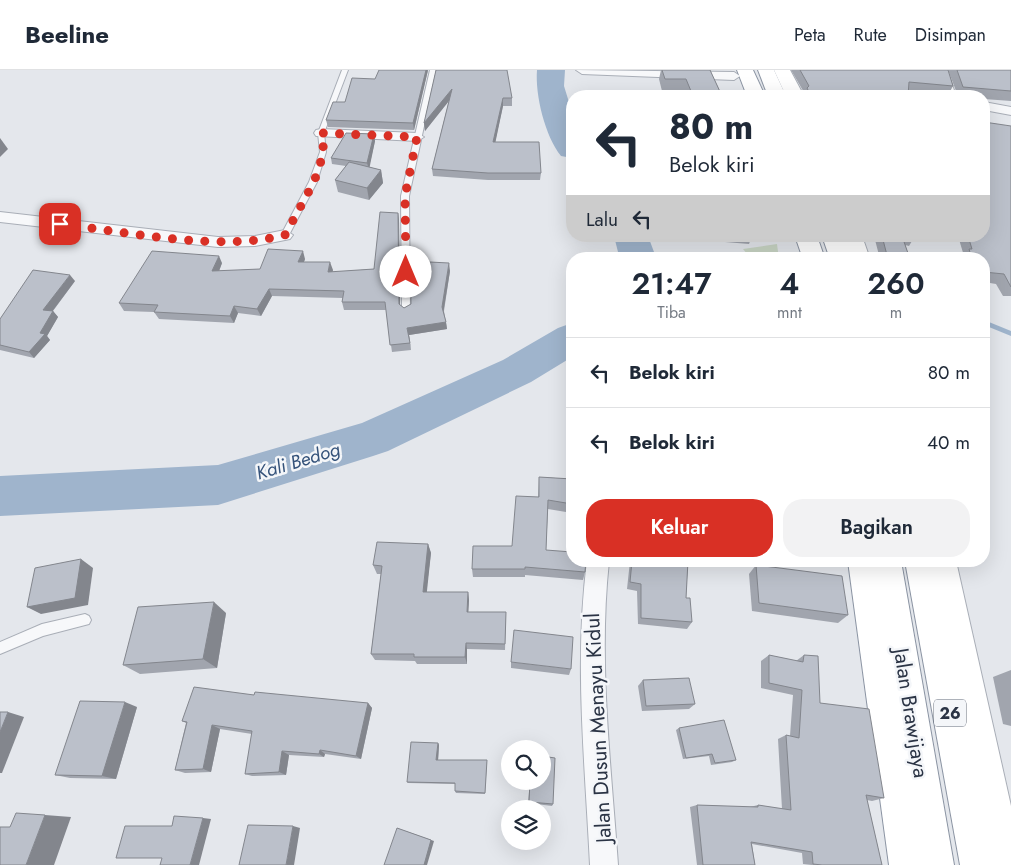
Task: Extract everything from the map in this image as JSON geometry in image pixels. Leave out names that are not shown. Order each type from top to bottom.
[{"type":"main road","points":[[766,70],[775,90]]},
{"type":"main road","points":[[782,70],[792,90]]},
{"type":"main road","points":[[737,72],[740,90]]},
{"type":"main road","points":[[737,72],[751,90]]},
{"type":"main road","points":[[864,567],[908,865]]},
{"type":"main road","name":"Jalan Brawijaya","points":[[887,567],[935,865]]},
{"type":"main road","name":"Jalan Brawijaya","points":[[921,567],[979,865]]},
{"type":"main road","points":[[941,567],[1005,865]]},
{"type":"street","points":[[582,70],[737,72]]},
{"type":"street","points":[[990,107],[1011,111]]},
{"type":"street","points":[[321,133],[417,137]]},
{"type":"street","points":[[0,217],[218,242],[255,241],[285,235]]},
{"type":"street","name":"Jalan Dusun Menayu Kidul","points":[[597,567],[593,596],[593,693],[604,865]]},
{"type":"lane","points":[[285,235],[314,182],[324,152],[321,133],[345,70]]},
{"type":"lane","points":[[406,311],[405,196],[433,70]]},
{"type":"lane","points":[[944,70],[951,90]]},
{"type":"lane","points":[[0,648],[42,630],[86,620]]},
{"type":"green space","points":[[777,244],[778,252],[745,252],[743,249]]},
{"type":"building","points":[[379,70],[426,70],[413,123],[326,120],[333,102],[345,102],[352,78],[375,79]]},
{"type":"building","points":[[436,70],[507,70],[512,98],[503,98],[493,142],[539,142],[541,173],[488,173],[432,169],[452,89],[424,123]]},
{"type":"building","points":[[662,70],[710,70],[719,90],[691,90],[686,79],[665,79]]},
{"type":"building","points":[[800,70],[948,70],[953,86],[909,82],[908,90],[808,90],[809,86]]},
{"type":"building","points":[[957,70],[1011,70],[1011,91],[963,87]]},
{"type":"building","points":[[990,123],[1011,126],[1011,287],[1004,274],[990,273],[990,252],[970,252],[969,249],[972,249],[970,242],[990,242]]},
{"type":"building","points":[[346,133],[374,134],[367,163],[331,158]]},
{"type":"building","points":[[349,162],[381,170],[367,188],[335,180]]},
{"type":"building","points":[[380,212],[398,213],[399,304],[404,308],[411,304],[410,261],[449,263],[442,307],[446,322],[407,328],[410,343],[390,345],[385,302],[342,302],[344,291],[269,289],[257,309],[234,306],[230,316],[154,312],[158,305],[119,303],[152,251],[219,256],[212,271],[260,269],[268,249],[303,251],[298,262],[330,262],[328,272],[374,269]]},
{"type":"building","points":[[884,242],[904,242],[908,252],[886,252]]},
{"type":"building","points":[[33,270],[70,275],[43,310],[53,311],[40,333],[45,334],[29,352],[0,345],[0,319]]},
{"type":"building","points":[[539,477],[566,479],[566,503],[548,500],[546,550],[566,552],[566,567],[585,567],[585,572],[525,567],[525,569],[472,569],[473,546],[512,546],[516,496],[539,497]]},
{"type":"building","points":[[377,542],[428,544],[423,592],[468,592],[467,612],[506,612],[505,644],[466,643],[465,657],[414,657],[414,654],[371,654],[382,566],[373,565]]},
{"type":"building","points":[[81,559],[75,598],[27,607],[35,568]]},
{"type":"building","points":[[631,567],[688,567],[686,598],[690,598],[692,622],[641,618],[641,584],[630,582]]},
{"type":"building","points":[[756,567],[772,567],[842,576],[848,615],[759,603]]},
{"type":"building","points":[[214,602],[203,659],[123,665],[138,607]]},
{"type":"building","points":[[514,630],[573,637],[571,669],[511,662]]},
{"type":"building","points":[[769,655],[803,662],[804,655],[818,656],[820,703],[869,709],[884,798],[866,795],[882,865],[813,864],[812,852],[751,842],[755,865],[703,865],[697,805],[758,807],[758,805],[791,810],[786,735],[799,738],[802,690],[769,683]]},
{"type":"building","points":[[689,678],[695,704],[646,706],[643,680]]},
{"type":"building","points":[[194,687],[254,695],[255,692],[368,703],[356,756],[320,750],[319,754],[282,751],[279,772],[245,774],[252,731],[212,725],[203,769],[175,770],[187,722],[182,721]]},
{"type":"building","points":[[80,701],[125,702],[102,776],[55,775]]},
{"type":"building","points":[[0,712],[8,712],[0,732]]},
{"type":"building","points":[[724,720],[736,760],[715,763],[712,754],[686,758],[679,728]]},
{"type":"building","points":[[411,742],[438,743],[436,760],[487,760],[485,793],[455,791],[455,783],[407,782]]},
{"type":"building","points":[[551,757],[555,758],[553,804],[551,804],[551,800],[529,800],[530,790],[551,790]]},
{"type":"building","points":[[16,813],[45,815],[26,865],[0,865],[0,827],[10,827]]},
{"type":"building","points":[[174,816],[203,818],[190,865],[160,865],[162,858],[116,858],[125,826],[172,826]]},
{"type":"building","points":[[248,825],[293,826],[286,865],[239,865]]},
{"type":"building","points":[[397,828],[431,840],[424,865],[384,865]]},
{"type":"waterway","name":"Kali Bedog","points":[[551,70],[550,86],[566,140]]},
{"type":"waterway","name":"Kali Bedog","points":[[633,242],[636,252]]},
{"type":"waterway","points":[[990,325],[1011,334]]},
{"type":"waterway","name":"Kali Bedog","points":[[0,496],[218,485],[373,438],[517,371],[566,342]]},
{"type":"route","points":[[60,224],[218,242],[269,239],[285,235],[314,182],[324,152],[321,133],[417,137],[405,196],[406,272]]}]
